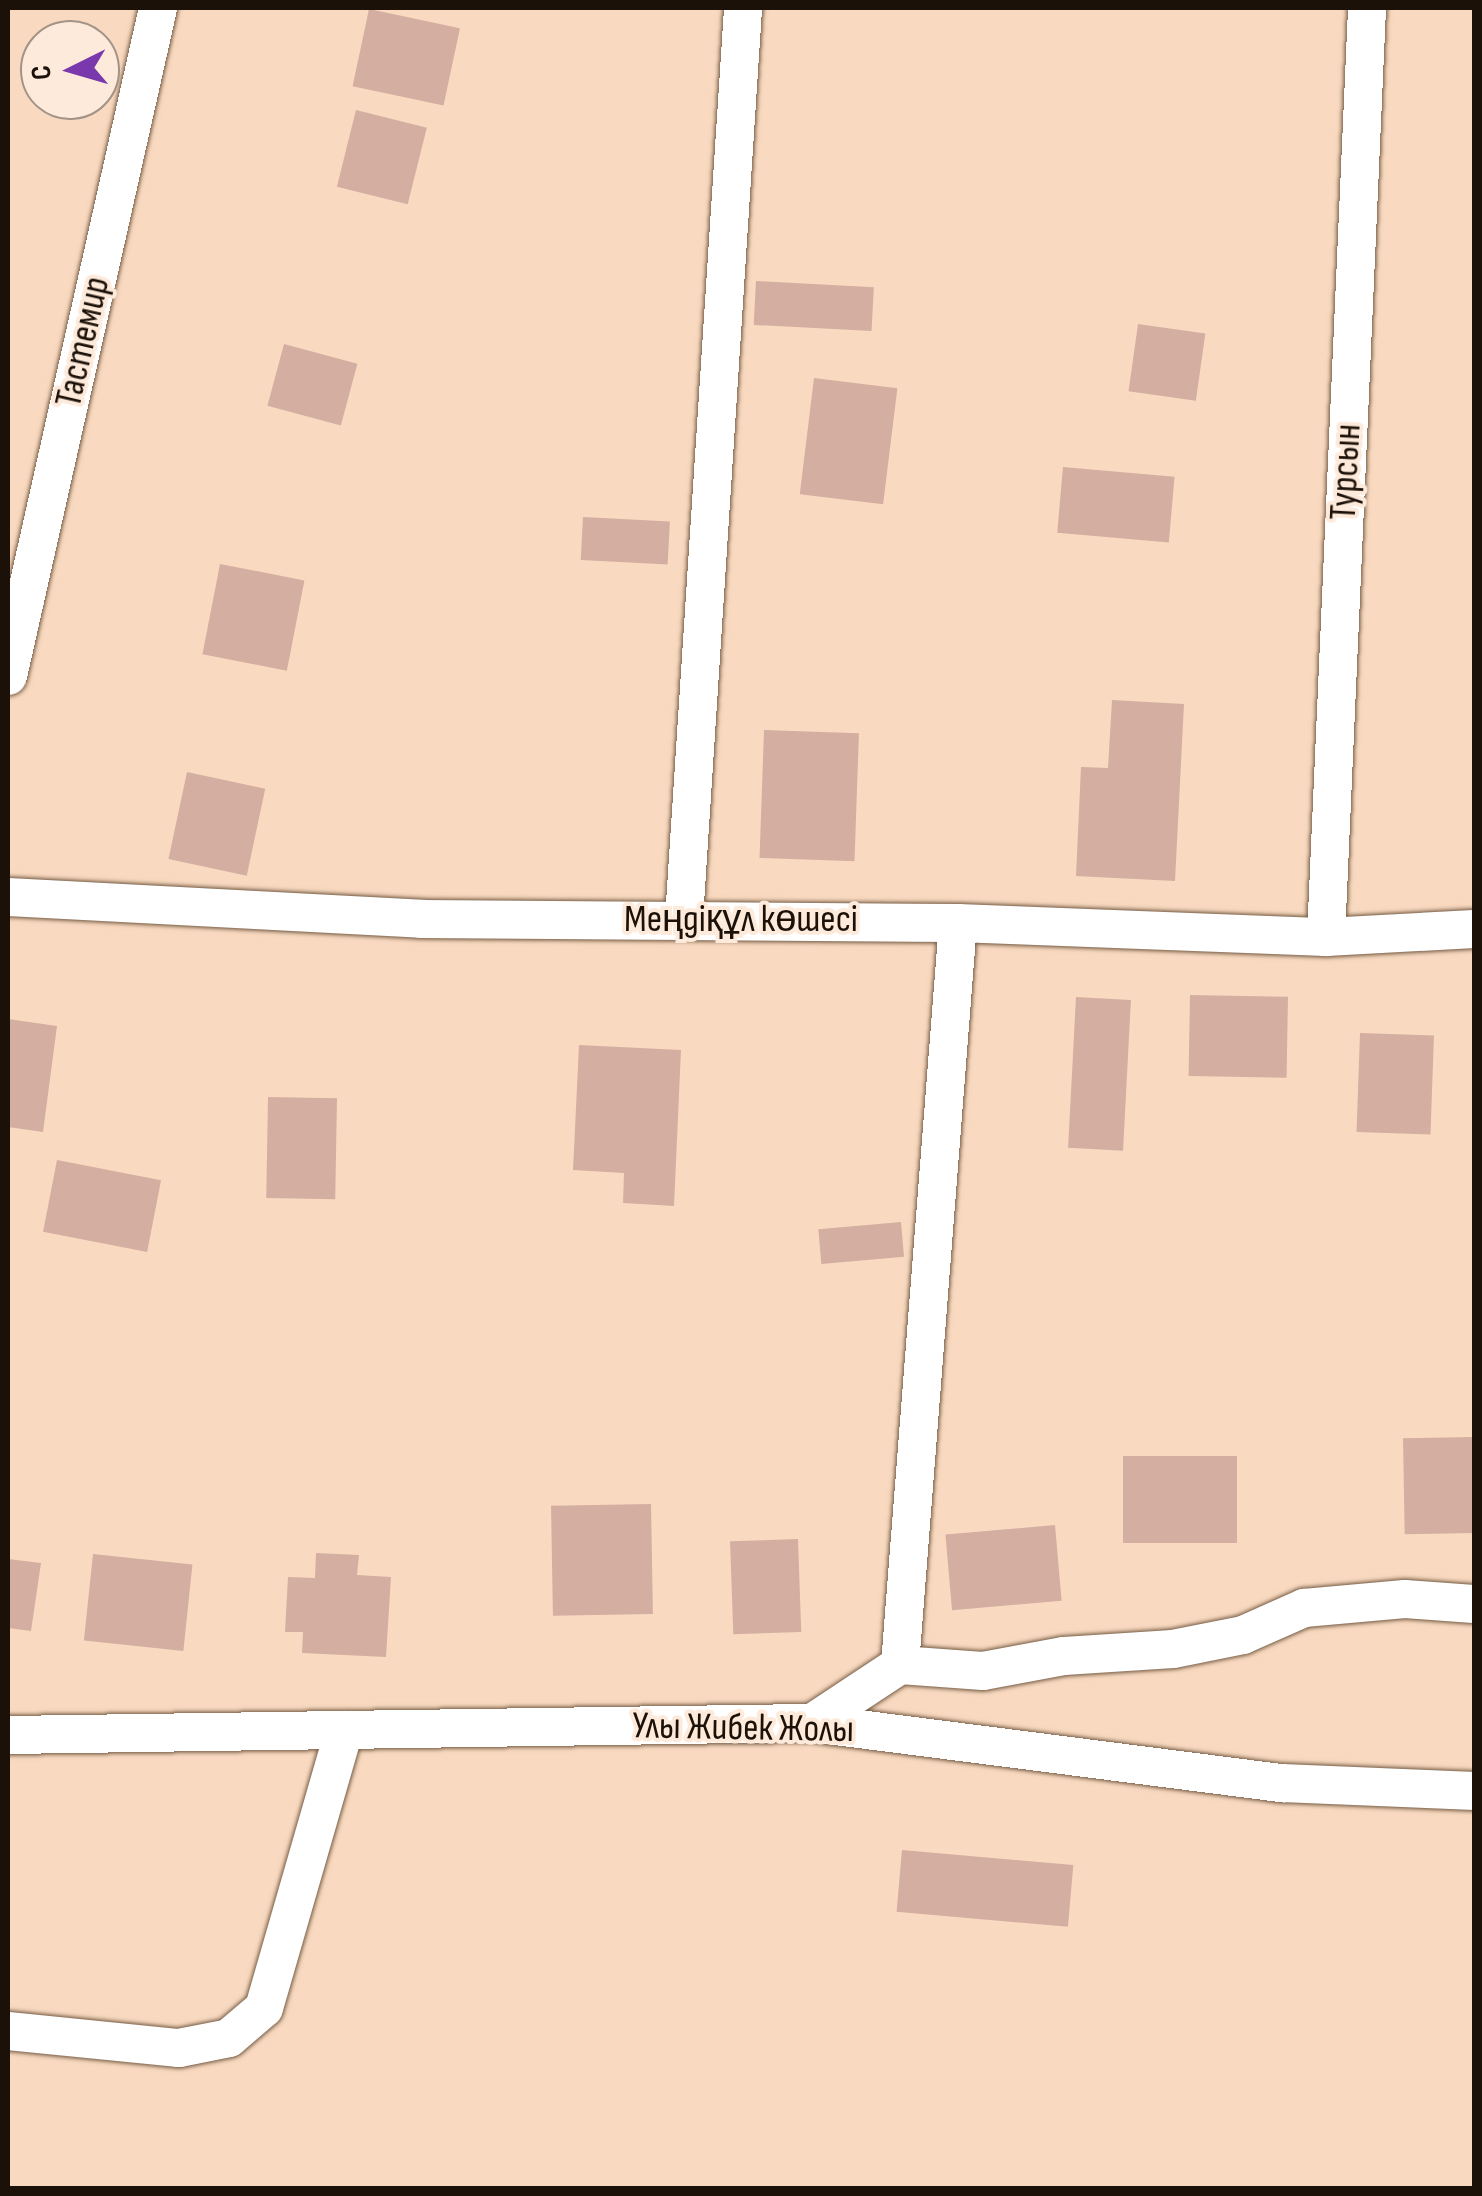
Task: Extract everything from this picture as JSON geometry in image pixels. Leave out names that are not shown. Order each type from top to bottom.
[{"type":"street","name":"Тастемир","points":[[8,676],[158,8]]},
{"type":"street","points":[[684,919],[743,8]]},
{"type":"street","name":"Турсын","points":[[1326,936],[1367,8]]},
{"type":"street","name":"Меңдіқұл көшесі","points":[[8,897],[420,920],[958,923],[1326,936],[1474,929]]},
{"type":"street","points":[[900,1665],[958,923]]},
{"type":"street","points":[[812,1723],[900,1665],[983,1671],[1064,1656],[1172,1649],[1243,1635],[1304,1608],[1405,1599],[1474,1604]]},
{"type":"street","name":"Улы Жибек Жолы","points":[[8,1734],[812,1723],[1283,1783],[1474,1791]]},
{"type":"street","points":[[8,2031],[179,2048],[229,2038],[264,2008],[344,1730]]},
{"type":"building","points":[[369,9],[460,28],[444,106],[353,86]]},
{"type":"building","points":[[356,110],[427,128],[408,204],[337,187]]},
{"type":"building","points":[[756,281],[874,287],[872,331],[754,325]]},
{"type":"building","points":[[1138,324],[1205,333],[1196,401],[1129,391]]},
{"type":"building","points":[[284,344],[357,364],[341,425],[267,406]]},
{"type":"building","points":[[814,378],[897,388],[883,504],[800,494]]},
{"type":"building","points":[[1063,467],[1175,477],[1169,543],[1057,533]]},
{"type":"building","points":[[583,517],[670,522],[668,564],[581,560]]},
{"type":"building","points":[[220,564],[304,580],[287,671],[202,654]]},
{"type":"building","points":[[1112,700],[1184,704],[1175,881],[1076,876],[1081,767],[1108,768]]},
{"type":"building","points":[[764,730],[859,733],[854,861],[760,858]]},
{"type":"building","points":[[187,772],[265,789],[247,876],[168,859]]},
{"type":"building","points":[[1190,995],[1288,997],[1287,1078],[1189,1076]]},
{"type":"building","points":[[1076,997],[1131,1000],[1123,1151],[1068,1148]]},
{"type":"building","points":[[8,1019],[57,1026],[43,1132],[8,1127]]},
{"type":"building","points":[[1360,1033],[1434,1036],[1430,1135],[1357,1132]]},
{"type":"building","points":[[579,1045],[681,1050],[674,1206],[623,1203],[624,1173],[573,1170]]},
{"type":"building","points":[[268,1097],[337,1098],[335,1199],[266,1198]]},
{"type":"building","points":[[57,1160],[161,1180],[147,1252],[43,1232]]},
{"type":"building","points":[[901,1222],[904,1257],[821,1264],[818,1229]]},
{"type":"building","points":[[1473,1437],[1474,1533],[1405,1534],[1403,1438]]},
{"type":"building","points":[[1123,1456],[1237,1456],[1237,1543],[1123,1543]]},
{"type":"building","points":[[651,1504],[653,1614],[553,1616],[551,1506]]},
{"type":"building","points":[[1055,1525],[1062,1601],[952,1610],[945,1535]]},
{"type":"building","points":[[798,1539],[801,1632],[733,1634],[730,1541]]},
{"type":"building","points":[[316,1553],[359,1555],[357,1575],[391,1577],[386,1657],[302,1653],[303,1632],[285,1632],[288,1577],[315,1578]]},
{"type":"building","points":[[93,1554],[192,1564],[183,1651],[84,1641]]},
{"type":"building","points":[[8,1559],[41,1563],[31,1631],[8,1628]]},
{"type":"building","points":[[902,1850],[1073,1865],[1068,1927],[897,1912]]}]
